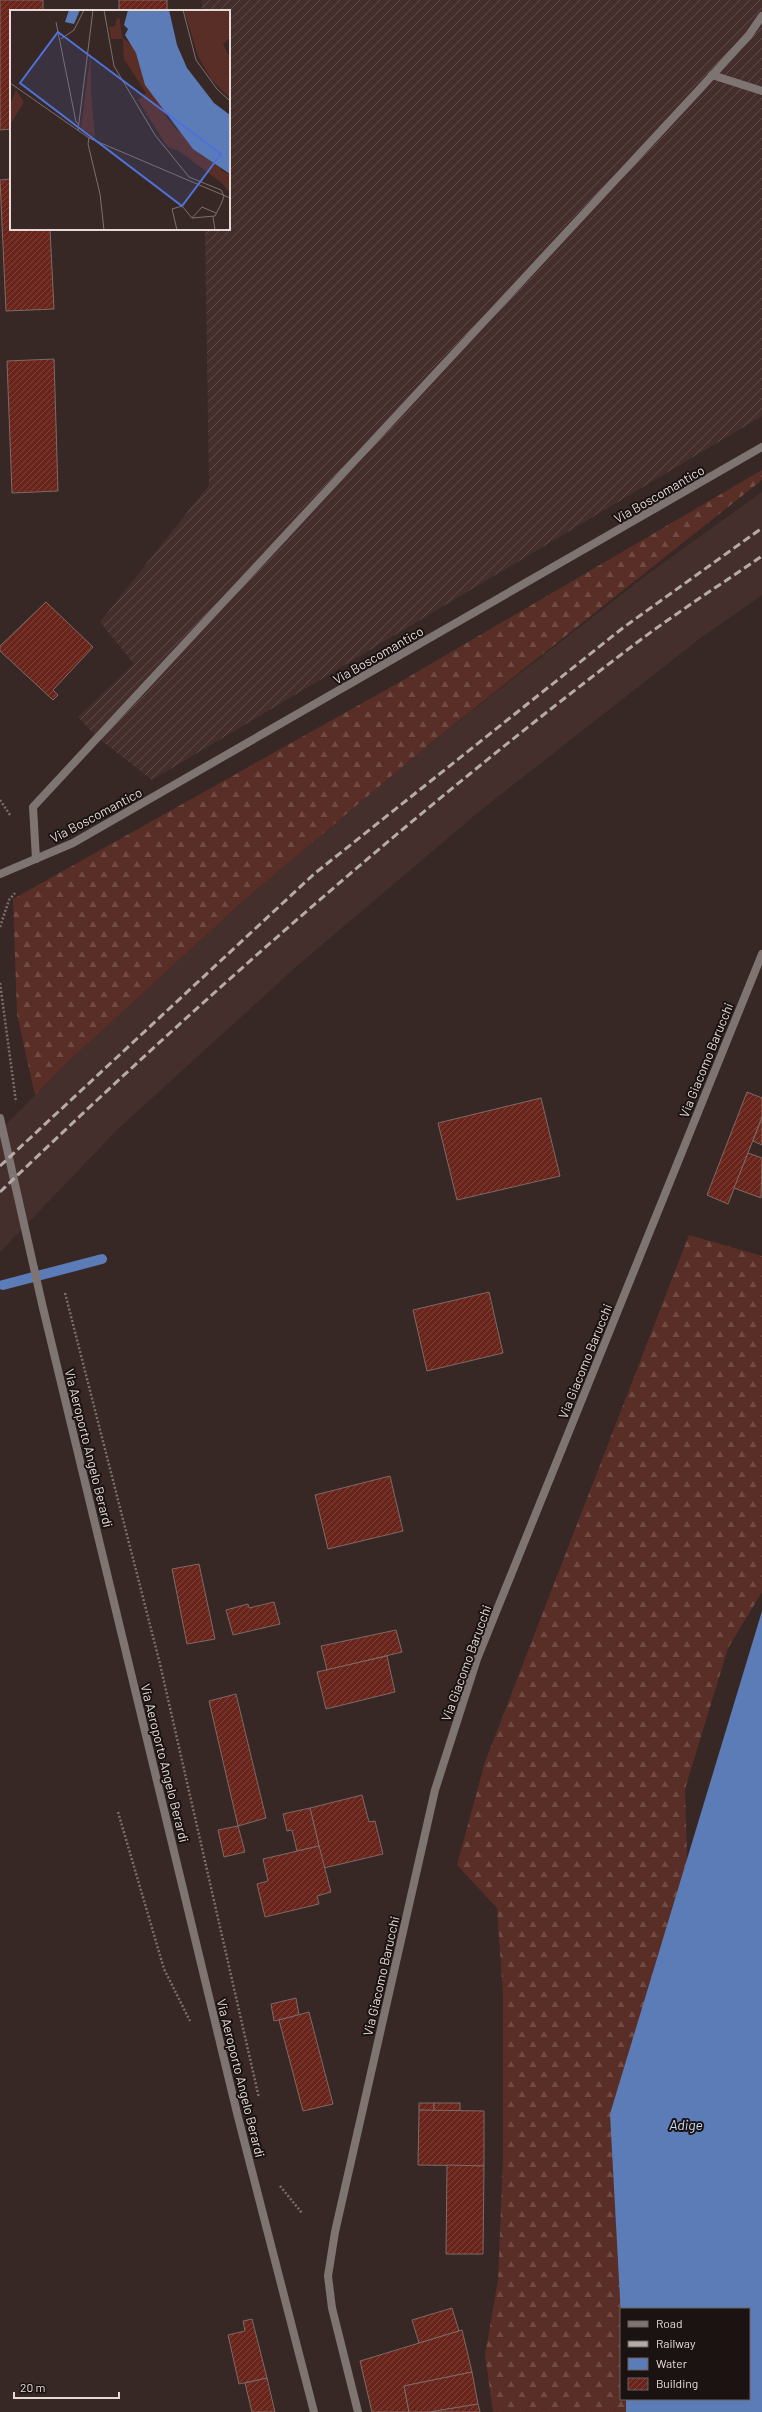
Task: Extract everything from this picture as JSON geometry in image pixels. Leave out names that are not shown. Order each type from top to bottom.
[{"type":"street","points":[[36,859],[33,807],[749,35],[762,16]]},
{"type":"street","points":[[712,75],[762,91]]},
{"type":"street","name":"Via Boscomantico","points":[[0,874],[80,840],[762,447]]},
{"type":"street","name":"Via Giacomo Barucchi","points":[[358,2412],[332,2308],[328,2276],[335,2232],[435,1790],[477,1659],[762,954]]},
{"type":"street","name":"Via Aeroporto Angelo Berardi","points":[[0,1118],[45,1315],[236,2109],[314,2412]]},
{"type":"path","points":[[0,983],[17,1108]]},
{"type":"path","points":[[64,1288],[160,1664],[259,2099]]},
{"type":"path","points":[[118,1812],[164,1968],[192,2025]]},
{"type":"path","points":[[283,2199],[279,2184],[302,2213]]},
{"type":"shaded area","points":[[202,0],[762,0],[762,416],[152,780],[97,737],[78,717],[134,664],[100,622],[209,485],[205,230],[230,230],[230,10],[202,10]]},
{"type":"shaded area","points":[[762,492],[762,595],[698,640],[481,810],[297,966],[118,1129],[0,1252],[0,1131],[60,1069],[242,902],[428,745],[649,573]]},
{"type":"green space","points":[[762,470],[762,480],[428,745],[242,902],[60,1069],[35,1095],[17,1014],[13,899],[400,682]]},
{"type":"green space","points":[[689,1235],[762,1256],[762,1592],[728,1648],[685,1789],[688,1890],[620,2308],[620,2400],[633,2400],[630,2412],[493,2412],[485,2355],[498,2280],[503,2159],[503,1995],[497,1908],[457,1865],[485,1762]]},
{"type":"water","name":"Adige","points":[[762,1611],[762,2412],[626,2412],[626,2400],[750,2400],[750,2308],[621,2308],[610,2114]]},
{"type":"building","points":[[0,0],[43,0],[43,10],[10,10],[10,129],[0,130]]},
{"type":"building","points":[[119,0],[167,0],[167,10],[119,10]]},
{"type":"building","points":[[10,179],[10,230],[50,230],[54,309],[6,311],[0,180]]},
{"type":"building","points":[[54,359],[58,491],[12,493],[7,361]]},
{"type":"building","points":[[46,602],[93,647],[53,690],[58,695],[53,700],[0,651],[0,646]]},
{"type":"building","points":[[747,1092],[762,1098],[762,1117],[728,1204],[707,1195]]},
{"type":"building","points":[[541,1098],[560,1176],[457,1200],[438,1123]]},
{"type":"building","points":[[762,1117],[762,1145],[753,1141]]},
{"type":"building","points":[[748,1153],[762,1158],[761,1198],[734,1188]]},
{"type":"building","points":[[489,1292],[503,1353],[427,1371],[413,1310]]},
{"type":"building","points":[[390,1476],[403,1531],[328,1549],[315,1495]]},
{"type":"building","points":[[199,1564],[215,1639],[187,1644],[172,1569]]},
{"type":"building","points":[[274,1602],[280,1624],[233,1635],[226,1610],[248,1604],[249,1608]]},
{"type":"building","points":[[396,1630],[402,1652],[327,1670],[321,1646]]},
{"type":"building","points":[[387,1656],[395,1692],[326,1709],[317,1672]]},
{"type":"building","points":[[236,1694],[266,1818],[238,1826],[209,1701]]},
{"type":"building","points":[[362,1795],[369,1822],[375,1821],[383,1854],[324,1868],[310,1808]]},
{"type":"building","points":[[310,1808],[319,1846],[297,1851],[292,1830],[287,1831],[283,1814]]},
{"type":"building","points":[[238,1826],[245,1852],[224,1857],[218,1830]]},
{"type":"building","points":[[319,1846],[331,1892],[317,1896],[319,1904],[265,1917],[257,1884],[268,1881],[263,1859]]},
{"type":"building","points":[[296,1998],[299,2015],[274,2021],[271,2004]]},
{"type":"building","points":[[309,2012],[333,2104],[303,2111],[279,2020]]},
{"type":"building","points":[[419,2103],[434,2103],[434,2111],[419,2110]]},
{"type":"building","points":[[434,2103],[460,2103],[460,2111],[434,2111]]},
{"type":"building","points":[[419,2110],[484,2111],[484,2166],[418,2165]]},
{"type":"building","points":[[447,2165],[484,2166],[483,2254],[446,2254]]},
{"type":"building","points":[[452,2308],[459,2331],[419,2343],[412,2320]]},
{"type":"building","points":[[252,2319],[267,2378],[239,2384],[228,2335],[245,2331],[243,2321]]},
{"type":"building","points":[[462,2330],[472,2372],[404,2386],[409,2412],[372,2412],[360,2361]]},
{"type":"building","points":[[472,2372],[478,2404],[430,2412],[409,2412],[404,2386]]},
{"type":"building","points":[[267,2378],[275,2412],[252,2412],[245,2383]]},
{"type":"building","points":[[478,2404],[480,2412],[430,2412]]},
{"type":"waterway","points":[[3,1285],[102,1259]]},
{"type":"railway","points":[[0,1166],[314,874],[624,627],[762,528]]},
{"type":"railway","points":[[0,1192],[153,1048],[389,841],[552,708],[635,644],[762,556]]}]
